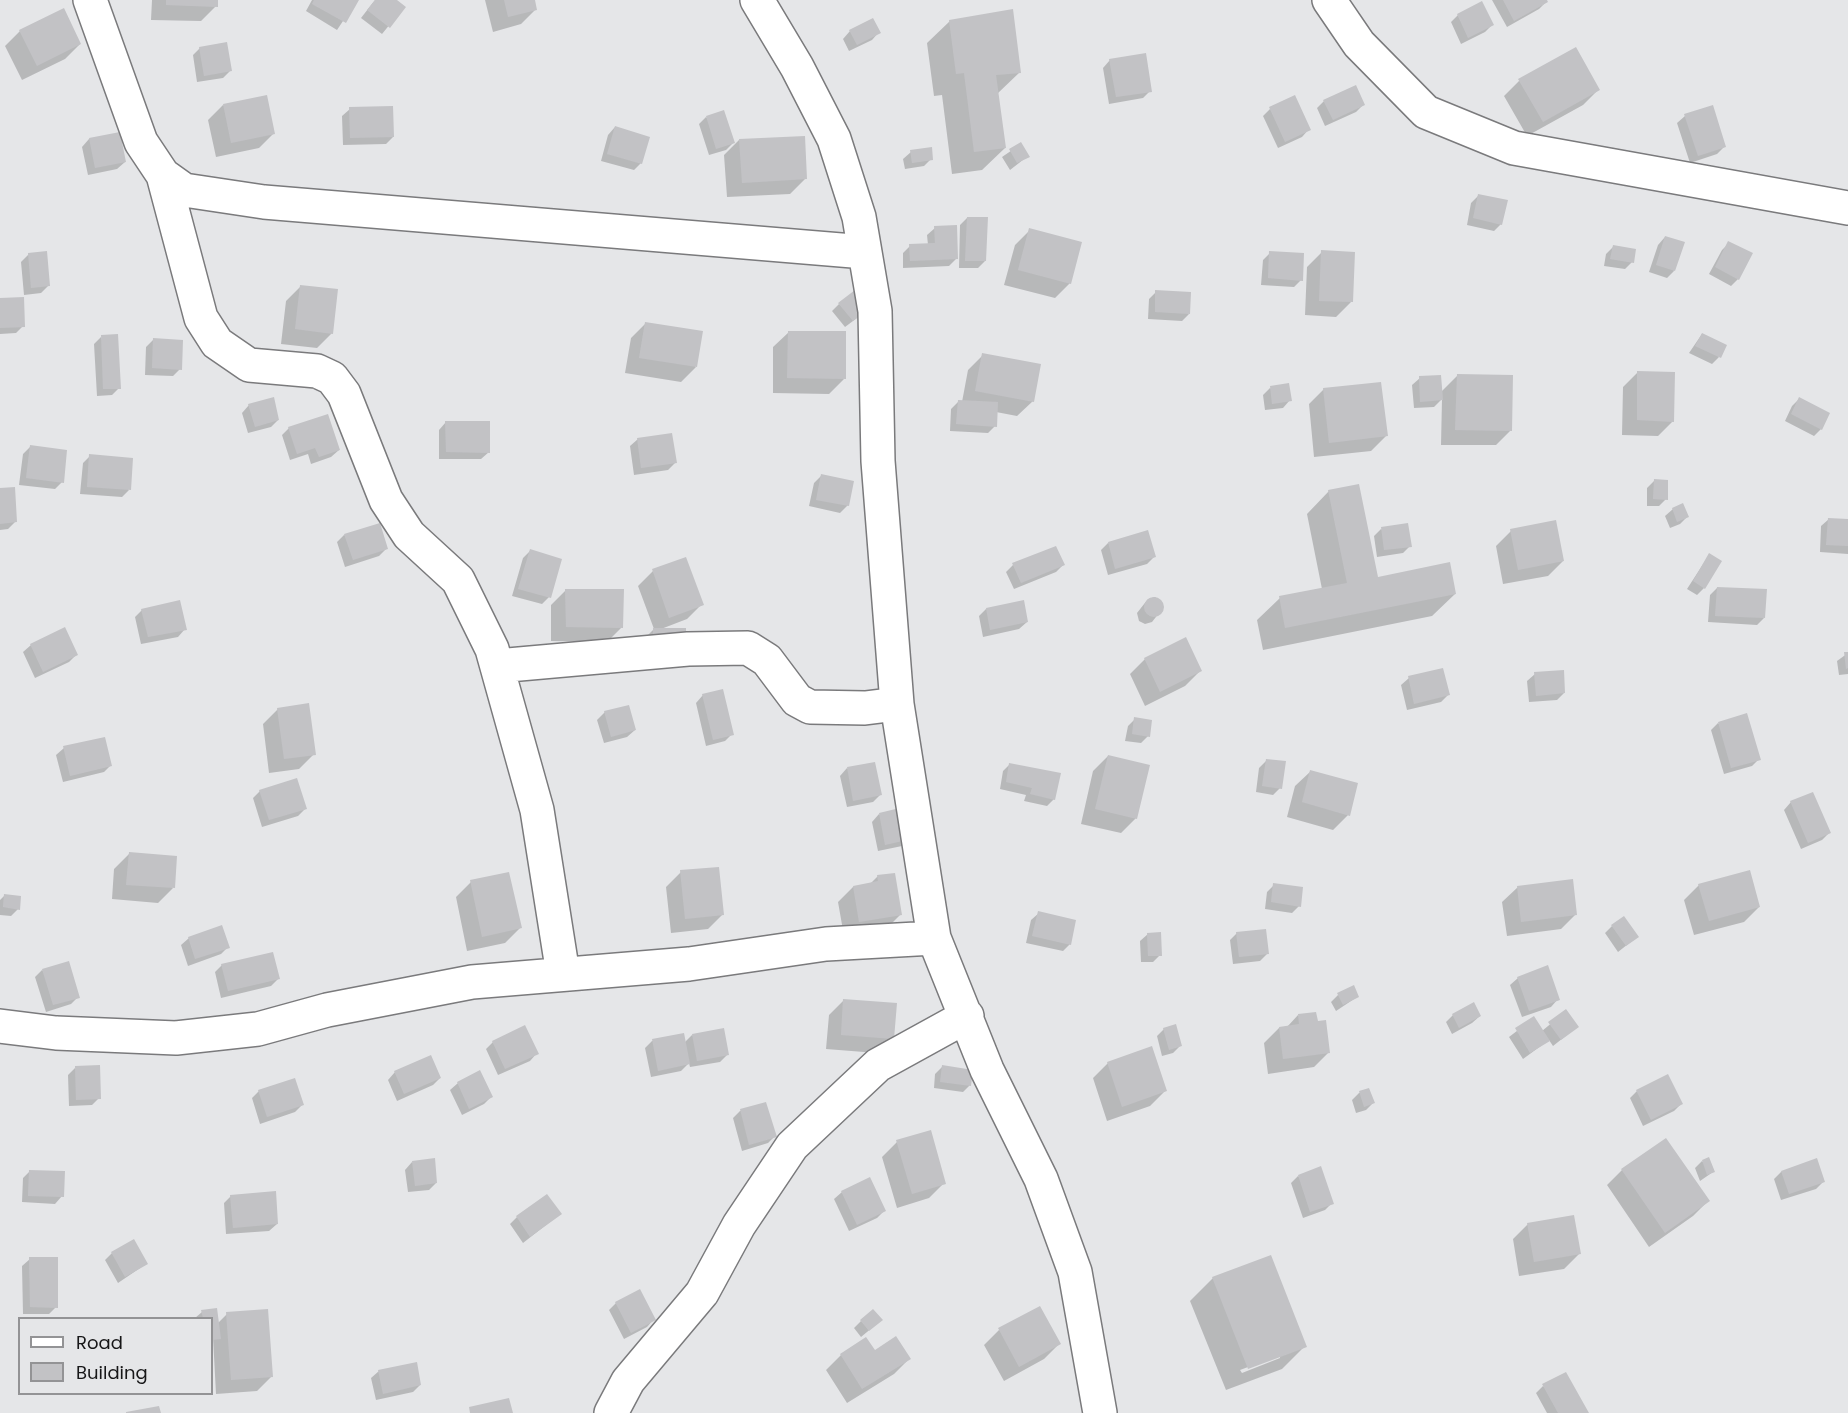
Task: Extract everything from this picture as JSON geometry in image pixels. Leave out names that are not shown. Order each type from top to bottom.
[{"type":"street","points":[[90,0],[141,142],[163,175],[201,318],[217,343],[249,364],[317,371],[332,378],[344,394],[386,500],[410,535],[458,580],[492,649],[537,810],[563,974]]},
{"type":"street","points":[[757,0],[797,67],[834,139],[859,217],[866,252],[875,311],[878,461],[897,704],[934,938],[987,1070],[1041,1179],[1075,1272],[1100,1413]]},
{"type":"street","points":[[1329,0],[1359,44],[1426,112],[1514,148],[1848,208]]},
{"type":"street","points":[[163,175],[184,190],[264,202],[866,252]]},
{"type":"street","points":[[497,666],[688,650],[748,648],[767,660],[797,700],[810,707],[865,708],[897,704]]},
{"type":"street","points":[[0,1026],[56,1033],[176,1038],[258,1029],[327,1010],[472,982],[689,964],[826,944],[934,938]]},
{"type":"street","points":[[611,1413],[628,1381],[702,1293],[739,1225],[792,1146],[878,1065],[967,1016]]},
{"type":"building","points":[[166,0],[218,0],[218,7],[166,5]]},
{"type":"building","points":[[314,0],[359,0],[346,23],[312,4]]},
{"type":"building","points":[[375,0],[397,0],[406,7],[390,28],[367,10]]},
{"type":"building","points":[[504,0],[535,0],[537,10],[508,17]]},
{"type":"building","points":[[1503,0],[1547,0],[1548,2],[1514,21]]},
{"type":"building","points":[[1482,1],[1494,25],[1468,38],[1457,14]]},
{"type":"building","points":[[64,8],[81,44],[37,66],[19,30]]},
{"type":"building","points":[[1013,9],[1021,73],[996,75],[1006,148],[974,152],[964,73],[956,74],[949,20]]},
{"type":"building","points":[[873,18],[881,33],[857,45],[849,30]]},
{"type":"building","points":[[227,42],[232,71],[204,76],[199,47]]},
{"type":"building","points":[[1576,47],[1600,90],[1543,122],[1518,79]]},
{"type":"building","points":[[1146,53],[1152,92],[1116,97],[1109,59]]},
{"type":"building","points":[[1356,85],[1365,105],[1333,120],[1323,100]]},
{"type":"building","points":[[267,95],[275,134],[231,143],[223,104]]},
{"type":"building","points":[[1295,95],[1311,130],[1285,142],[1269,107]]},
{"type":"building","points":[[1713,105],[1726,147],[1698,156],[1684,114]]},
{"type":"building","points":[[393,106],[394,137],[350,138],[349,107]]},
{"type":"building","points":[[724,110],[735,143],[716,149],[706,116]]},
{"type":"building","points":[[615,126],[650,137],[642,164],[607,154]]},
{"type":"building","points":[[120,132],[126,162],[95,168],[89,138]]},
{"type":"building","points":[[805,136],[807,179],[742,183],[739,139]]},
{"type":"building","points":[[1021,142],[1030,157],[1017,163],[1009,149]]},
{"type":"building","points":[[932,147],[933,160],[912,163],[910,150]]},
{"type":"building","points":[[1478,194],[1508,200],[1502,225],[1473,218]]},
{"type":"building","points":[[967,217],[988,217],[986,261],[965,261]]},
{"type":"building","points":[[957,225],[958,259],[910,261],[909,244],[935,243],[934,226]]},
{"type":"building","points":[[1029,228],[1082,242],[1071,284],[1018,270]]},
{"type":"building","points":[[1665,236],[1685,242],[1675,271],[1656,265]]},
{"type":"building","points":[[1728,241],[1753,253],[1739,280],[1715,267]]},
{"type":"building","points":[[1613,245],[1636,249],[1634,263],[1610,259]]},
{"type":"building","points":[[1321,250],[1355,252],[1353,302],[1319,301]]},
{"type":"building","points":[[47,251],[50,286],[31,288],[28,253]]},
{"type":"building","points":[[1269,251],[1304,253],[1303,281],[1268,278]]},
{"type":"building","points":[[300,285],[338,289],[333,334],[295,329]]},
{"type":"building","points":[[855,290],[870,308],[853,321],[838,303]]},
{"type":"building","points":[[1155,290],[1191,292],[1190,314],[1155,312]]},
{"type":"building","points":[[24,297],[25,327],[0,328],[0,298]]},
{"type":"building","points":[[645,322],[703,331],[697,367],[639,358]]},
{"type":"building","points":[[788,331],[846,331],[846,379],[787,378]]},
{"type":"building","points":[[1702,333],[1727,345],[1721,358],[1695,346]]},
{"type":"building","points":[[118,334],[121,389],[103,389],[101,335]]},
{"type":"building","points":[[153,338],[183,340],[182,370],[152,368]]},
{"type":"building","points":[[982,353],[1041,364],[1034,402],[975,391]]},
{"type":"building","points":[[1637,371],[1675,372],[1674,422],[1637,420]]},
{"type":"building","points":[[1457,374],[1513,375],[1512,431],[1455,430]]},
{"type":"building","points":[[1441,375],[1443,400],[1420,402],[1419,376]]},
{"type":"building","points":[[1381,382],[1388,436],[1329,443],[1323,388]]},
{"type":"building","points":[[1289,383],[1292,401],[1272,404],[1270,386]]},
{"type":"building","points":[[274,397],[279,420],[255,427],[248,404]]},
{"type":"building","points":[[1799,397],[1830,413],[1822,430],[1791,414]]},
{"type":"building","points":[[958,400],[998,402],[997,427],[956,424]]},
{"type":"building","points":[[328,414],[340,450],[319,457],[315,448],[297,454],[288,427]]},
{"type":"building","points":[[445,421],[490,421],[490,453],[446,452]]},
{"type":"building","points":[[672,433],[677,463],[641,468],[637,438]]},
{"type":"building","points":[[30,445],[67,450],[64,483],[26,478]]},
{"type":"building","points":[[89,454],[133,458],[131,490],[87,487]]},
{"type":"building","points":[[821,474],[854,481],[849,506],[816,500]]},
{"type":"building","points":[[1654,479],[1668,480],[1668,500],[1653,499]]},
{"type":"building","points":[[1359,484],[1378,577],[1450,562],[1456,594],[1285,628],[1279,596],[1347,583],[1328,490]]},
{"type":"building","points":[[15,487],[17,522],[0,524],[0,488]]},
{"type":"building","points":[[1683,503],[1689,517],[1677,522],[1672,508]]},
{"type":"building","points":[[1828,518],[1848,519],[1848,546],[1826,545]]},
{"type":"building","points":[[1556,520],[1564,561],[1518,570],[1510,529]]},
{"type":"building","points":[[380,523],[388,549],[353,560],[344,534]]},
{"type":"building","points":[[1408,523],[1412,547],[1384,550],[1381,527]]},
{"type":"building","points":[[1148,530],[1156,557],[1115,569],[1108,542]]},
{"type":"building","points":[[1056,546],[1065,565],[1021,583],[1012,563]]},
{"type":"building","points":[[530,549],[562,559],[551,598],[518,589]]},
{"type":"building","points":[[1709,553],[1722,561],[1705,589],[1693,581]]},
{"type":"building","points":[[686,557],[704,605],[669,618],[652,569]]},
{"type":"building","points":[[1717,587],[1767,589],[1765,618],[1715,616]]},
{"type":"building","points":[[565,589],[624,589],[623,628],[566,627]]},
{"type":"building","points":[[1150,597],[1158,597],[1164,603],[1164,611],[1158,617],[1150,617],[1144,611],[1144,603]]},
{"type":"building","points":[[180,600],[187,630],[148,637],[141,609]]},
{"type":"building","points":[[1024,600],[1028,622],[990,630],[986,608]]},
{"type":"building","points":[[65,627],[78,655],[43,672],[30,644]]},
{"type":"building","points":[[653,628],[686,628],[686,650],[653,650]]},
{"type":"building","points":[[1186,637],[1202,671],[1160,692],[1144,658]]},
{"type":"building","points":[[1844,652],[1848,652],[1848,668],[1846,669]]},
{"type":"building","points":[[1443,668],[1450,695],[1414,704],[1408,676]]},
{"type":"building","points":[[1564,670],[1565,693],[1536,696],[1534,672]]},
{"type":"building","points":[[723,689],[734,735],[713,740],[702,694]]},
{"type":"building","points":[[309,703],[316,755],[284,759],[277,708]]},
{"type":"building","points":[[629,705],[636,730],[611,737],[604,711]]},
{"type":"building","points":[[1747,713],[1761,760],[1731,768],[1718,722]]},
{"type":"building","points":[[1134,717],[1152,720],[1150,737],[1132,734]]},
{"type":"building","points":[[105,737],[112,766],[70,776],[63,746]]},
{"type":"building","points":[[1108,755],[1150,765],[1137,819],[1095,809]]},
{"type":"building","points":[[1266,759],[1286,761],[1282,789],[1262,786]]},
{"type":"building","points":[[875,762],[882,795],[853,801],[847,767]]},
{"type":"building","points":[[1009,763],[1061,773],[1055,800],[1030,794],[1032,788],[1006,782]]},
{"type":"building","points":[[1310,770],[1358,783],[1350,816],[1302,802]]},
{"type":"building","points":[[297,778],[307,809],[269,820],[259,790]]},
{"type":"building","points":[[1813,792],[1831,833],[1808,843],[1790,801]]},
{"type":"building","points":[[904,807],[911,839],[885,845],[879,813]]},
{"type":"building","points":[[129,852],[177,856],[175,888],[126,885]]},
{"type":"building","points":[[719,867],[724,915],[685,919],[680,870]]},
{"type":"building","points":[[1750,870],[1760,907],[1709,921],[1698,884]]},
{"type":"building","points":[[509,872],[522,928],[482,937],[470,880]]},
{"type":"building","points":[[895,873],[902,915],[859,922],[853,886],[878,881],[877,875]]},
{"type":"building","points":[[1573,879],[1577,915],[1521,922],[1517,886]]},
{"type":"building","points":[[1273,883],[1303,887],[1301,907],[1271,902]]},
{"type":"building","points":[[4,894],[21,896],[20,910],[3,907]]},
{"type":"building","points":[[1038,911],[1076,920],[1071,945],[1032,936]]},
{"type":"building","points":[[1624,916],[1639,937],[1626,946],[1611,925]]},
{"type":"building","points":[[222,925],[230,948],[195,959],[188,937]]},
{"type":"building","points":[[1266,929],[1269,954],[1239,957],[1236,932]]},
{"type":"building","points":[[1161,932],[1162,956],[1148,956],[1147,933]]},
{"type":"building","points":[[273,952],[280,979],[228,991],[221,964]]},
{"type":"building","points":[[69,961],[80,998],[53,1005],[42,969]]},
{"type":"building","points":[[1548,965],[1560,1000],[1529,1011],[1517,977]]},
{"type":"building","points":[[1354,985],[1359,997],[1343,1005],[1337,993]]},
{"type":"building","points":[[843,999],[897,1003],[894,1039],[841,1035]]},
{"type":"building","points":[[1474,1002],[1481,1016],[1459,1028],[1452,1014]]},
{"type":"building","points":[[1566,1009],[1579,1027],[1561,1040],[1548,1022]]},
{"type":"building","points":[[1316,1012],[1318,1021],[1326,1020],[1330,1053],[1283,1059],[1279,1027],[1299,1024],[1298,1014]]},
{"type":"building","points":[[1534,1016],[1550,1041],[1530,1053],[1515,1028]]},
{"type":"building","points":[[1176,1024],[1182,1046],[1169,1050],[1163,1028]]},
{"type":"building","points":[[525,1025],[539,1054],[505,1069],[492,1041]]},
{"type":"building","points":[[724,1028],[729,1055],[697,1061],[692,1034]]},
{"type":"building","points":[[684,1033],[690,1064],[658,1071],[652,1039]]},
{"type":"building","points":[[1152,1046],[1167,1091],[1122,1107],[1107,1062]]},
{"type":"building","points":[[431,1055],[441,1078],[404,1094],[394,1071]]},
{"type":"building","points":[[100,1065],[101,1099],[76,1100],[75,1066]]},
{"type":"building","points":[[942,1065],[973,1070],[971,1086],[940,1082]]},
{"type":"building","points":[[480,1070],[493,1097],[469,1109],[457,1082]]},
{"type":"building","points":[[1668,1074],[1683,1104],[1651,1120],[1636,1090]]},
{"type":"building","points":[[295,1078],[304,1105],[267,1117],[258,1090]]},
{"type":"building","points":[[1369,1088],[1375,1103],[1364,1107],[1359,1091]]},
{"type":"building","points":[[766,1102],[777,1137],[749,1145],[740,1109]]},
{"type":"building","points":[[931,1130],[946,1184],[912,1194],[896,1140]]},
{"type":"building","points":[[1666,1138],[1710,1201],[1665,1233],[1621,1169]]},
{"type":"building","points":[[1709,1157],[1715,1172],[1707,1175],[1702,1160]]},
{"type":"building","points":[[435,1158],[437,1183],[415,1186],[412,1161]]},
{"type":"building","points":[[1817,1158],[1825,1182],[1789,1194],[1781,1171]]},
{"type":"building","points":[[1321,1166],[1334,1204],[1310,1212],[1298,1175]]},
{"type":"building","points":[[29,1170],[65,1171],[64,1197],[28,1196]]},
{"type":"building","points":[[870,1177],[886,1211],[857,1225],[841,1191]]},
{"type":"building","points":[[276,1191],[278,1224],[233,1228],[230,1195]]},
{"type":"building","points":[[547,1194],[562,1214],[530,1237],[516,1216]]},
{"type":"building","points":[[1574,1215],[1581,1254],[1534,1262],[1527,1223]]},
{"type":"building","points":[[134,1239],[148,1264],[125,1277],[111,1252]]},
{"type":"building","points":[[1271,1255],[1307,1347],[1248,1369],[1212,1277]]},
{"type":"building","points":[[29,1257],[58,1257],[58,1308],[30,1307]]},
{"type":"building","points":[[640,1289],[656,1320],[631,1333],[615,1302]]},
{"type":"building","points":[[1040,1306],[1061,1344],[1019,1367],[998,1328]]},
{"type":"building","points":[[217,1308],[221,1339],[213,1340],[213,1317],[203,1317],[201,1310]]},
{"type":"building","points":[[268,1309],[273,1377],[231,1380],[226,1312]]},
{"type":"building","points":[[873,1309],[883,1320],[869,1331],[860,1320]]},
{"type":"building","points":[[896,1336],[911,1359],[862,1389],[840,1354],[866,1337],[875,1350]]},
{"type":"building","points":[[417,1362],[421,1385],[383,1394],[378,1370]]},
{"type":"building","points":[[1566,1372],[1589,1413],[1558,1413],[1542,1384]]},
{"type":"building","points":[[509,1398],[513,1413],[470,1413],[469,1407]]},
{"type":"building","points":[[159,1406],[161,1413],[126,1413],[126,1412]]}]
